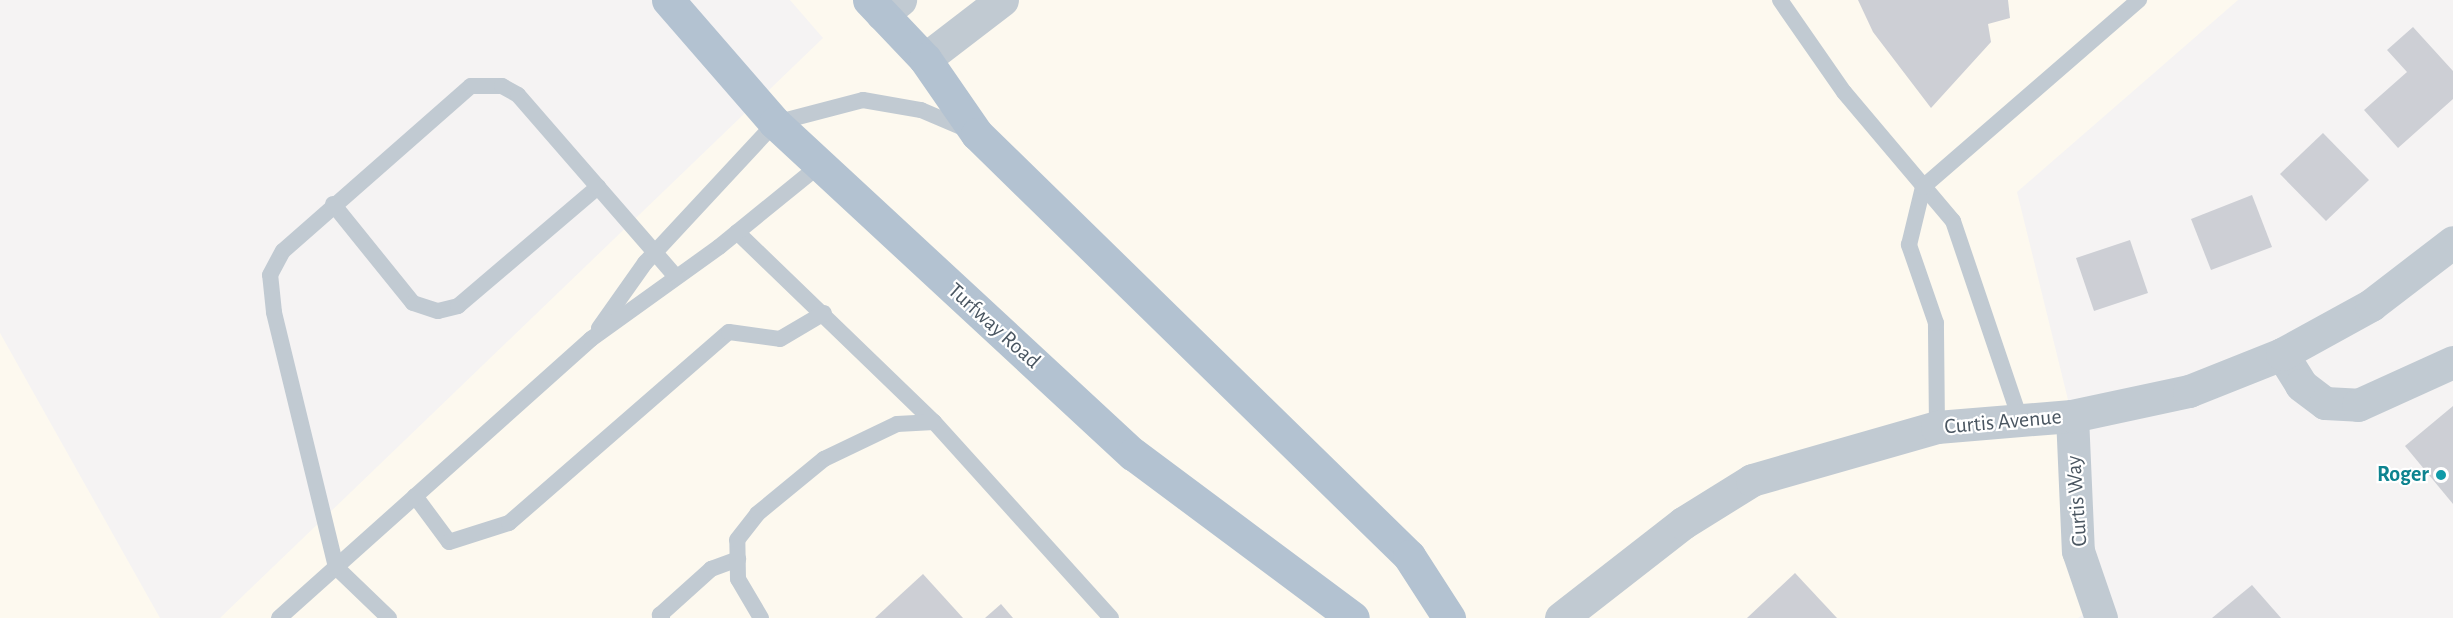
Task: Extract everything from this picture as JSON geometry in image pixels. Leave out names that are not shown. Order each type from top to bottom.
[{"type":"main road","name":"Turfway Road","points":[[668,0],[775,123],[1134,454],[1353,618]]},
{"type":"main road","points":[[884,5],[977,134],[1409,556],[1449,618]]},
{"type":"street","points":[[925,59],[1002,0]]},
{"type":"street","name":"Curtis Avenue","points":[[1561,618],[1683,523],[1752,480],[1937,428],[2072,416],[2189,391],[2283,354],[2371,305],[2453,242]]},
{"type":"street","points":[[2283,354],[2301,385],[2325,403],[2358,405],[2453,362]]},
{"type":"street","name":"Curtis Way","points":[[2072,416],[2078,551],[2101,618]]},
{"type":"lane","points":[[1780,0],[1844,92],[1953,221],[1975,278],[2021,422]]},
{"type":"lane","points":[[1937,428],[1936,323],[1909,245],[1923,187],[2139,0]]},
{"type":"lane","points":[[387,617],[336,567],[274,312],[270,275],[283,251],[333,204],[471,86],[502,86],[518,95],[676,277]]},
{"type":"lane","points":[[591,339],[655,252],[775,123],[863,100],[921,110],[977,134]]},
{"type":"lane","points":[[279,618],[591,339],[737,232],[820,165]]},
{"type":"lane","points":[[333,204],[413,303],[438,311],[458,306],[598,187]]},
{"type":"lane","points":[[737,232],[824,313],[934,422],[1111,618]]},
{"type":"lane","points":[[415,496],[449,542],[509,523],[729,332],[780,339],[824,313]]},
{"type":"lane","points":[[761,618],[738,579],[737,540],[757,514],[825,459],[897,424],[934,422]]},
{"type":"lane","points":[[660,617],[711,569],[738,559]]},
{"type":"shaded area","points":[[790,0],[2238,0],[2017,192],[2072,416],[2098,604],[2078,618],[220,618],[823,38]]},
{"type":"shaded area","points":[[0,333],[160,618],[0,618]]},
{"type":"building","points":[[1858,0],[2008,0],[2010,18],[1988,24],[1991,42],[1931,108],[1873,32]]},
{"type":"building","points":[[2413,27],[2453,71],[2453,99],[2398,148],[2364,110],[2407,72],[2387,50]]},
{"type":"building","points":[[2323,133],[2369,180],[2326,221],[2280,174]]},
{"type":"building","points":[[2252,195],[2272,247],[2211,270],[2191,219]]},
{"type":"building","points":[[2130,240],[2148,293],[2094,311],[2076,258]]},
{"type":"building","name":"Roger","points":[[2453,406],[2453,504],[2405,446]]},
{"type":"building","points":[[1795,573],[1837,618],[1747,618]]},
{"type":"building","points":[[923,574],[963,618],[875,618]]},
{"type":"building","points":[[2252,585],[2281,618],[2212,618]]},
{"type":"building","points":[[1001,604],[1013,618],[985,618]]},
{"type":"place","name":"Roger","points":[[2441,475]]}]
